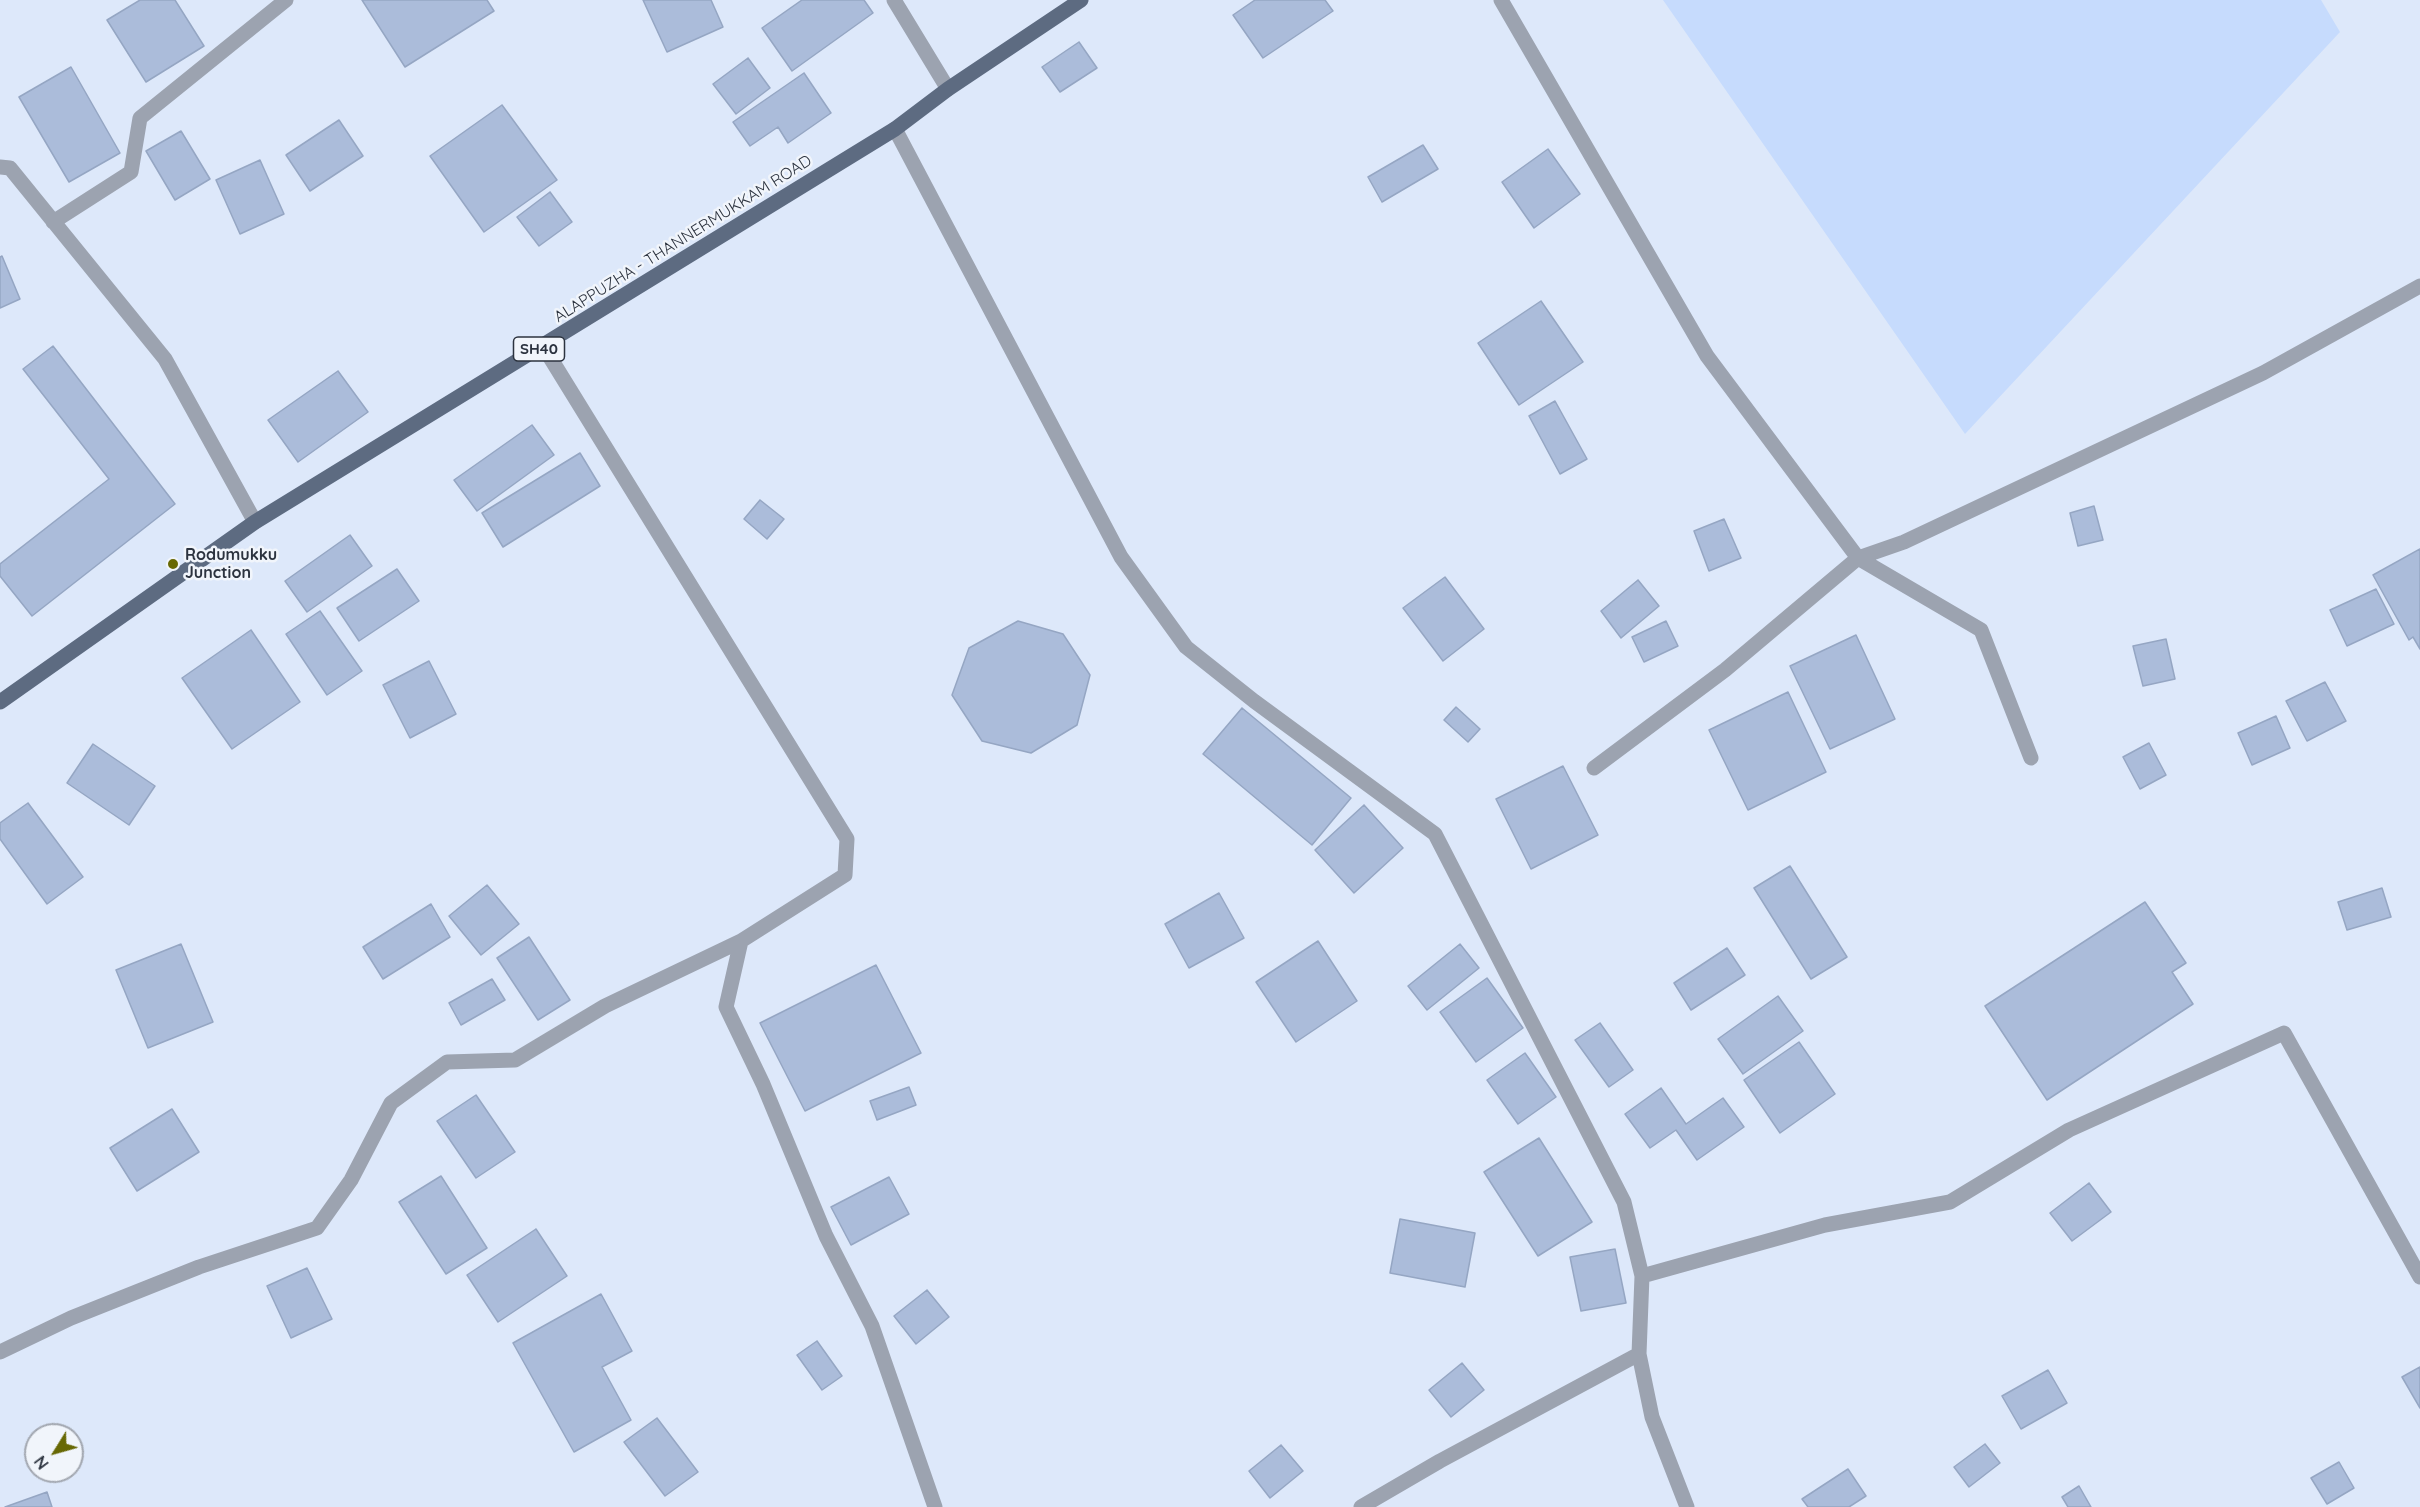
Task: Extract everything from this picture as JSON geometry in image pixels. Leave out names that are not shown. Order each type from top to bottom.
[{"type":"main road","name":"ALAPPUZHA - THANNERMUKKAM ROAD","points":[[0,702],[255,522],[895,129],[948,89],[1081,0]]},
{"type":"street","points":[[53,222],[131,172],[140,118],[285,0]]},
{"type":"street","points":[[894,0],[948,89]]},
{"type":"street","points":[[1501,0],[1707,356],[1858,558],[1981,630],[2031,758]]},
{"type":"street","points":[[895,129],[1121,557],[1186,647],[1254,701],[1435,834],[1623,1202],[1642,1276],[1639,1354],[1652,1416],[1687,1507]]},
{"type":"street","points":[[0,166],[10,168],[165,359],[255,522]]},
{"type":"street","points":[[1594,768],[1725,670],[1858,558],[1904,542],[2263,373],[2420,286]]},
{"type":"street","points":[[0,1352],[71,1318],[199,1267],[317,1228],[351,1180],[391,1103],[447,1062],[515,1059],[605,1005],[741,941],[845,874],[847,839],[543,346]]},
{"type":"street","points":[[741,941],[726,1008],[763,1084],[826,1236],[872,1326],[930,1505]]},
{"type":"street","points":[[1642,1276],[1825,1225],[1950,1202],[2070,1130],[2284,1033],[2420,1277]]},
{"type":"street","points":[[1361,1507],[1440,1461],[1639,1354]]},
{"type":"shaded area","points":[[1663,0],[2321,0],[2340,32],[1965,434]]},
{"type":"building","points":[[140,0],[175,0],[204,46],[146,82],[107,20]]},
{"type":"building","points":[[362,0],[487,0],[494,11],[405,67]]},
{"type":"building","points":[[643,0],[711,0],[723,27],[667,52]]},
{"type":"building","points":[[802,0],[864,0],[873,13],[792,71],[762,28]]},
{"type":"building","points":[[1255,0],[1325,0],[1333,11],[1263,58],[1233,15]]},
{"type":"building","points":[[1079,42],[1097,68],[1060,92],[1042,67]]},
{"type":"building","points":[[748,58],[770,88],[736,114],[713,84]]},
{"type":"building","points":[[71,67],[120,153],[69,182],[19,97]]},
{"type":"building","points":[[804,73],[831,113],[788,143],[778,127],[750,146],[733,122]]},
{"type":"building","points":[[502,105],[557,180],[484,232],[430,156]]},
{"type":"building","points":[[339,120],[363,156],[310,191],[286,155]]},
{"type":"building","points":[[181,131],[210,179],[175,200],[146,151]]},
{"type":"building","points":[[1423,145],[1438,169],[1382,202],[1368,177]]},
{"type":"building","points":[[1548,149],[1580,194],[1534,228],[1502,182]]},
{"type":"building","points":[[260,160],[284,214],[240,234],[216,180]]},
{"type":"building","points":[[550,192],[572,222],[539,246],[517,217]]},
{"type":"building","points":[[2,256],[20,299],[0,308],[0,257]]},
{"type":"building","points":[[1541,301],[1583,362],[1519,405],[1478,343]]},
{"type":"building","points":[[53,346],[175,504],[32,616],[0,576],[0,564],[109,479],[23,369]]},
{"type":"building","points":[[338,371],[368,412],[298,462],[268,420]]},
{"type":"building","points":[[1555,401],[1587,459],[1560,474],[1529,416]]},
{"type":"building","points":[[532,425],[554,455],[477,511],[454,480]]},
{"type":"building","points":[[580,453],[600,486],[503,547],[482,513]]},
{"type":"building","points":[[760,500],[784,519],[767,539],[744,519]]},
{"type":"building","points":[[2094,506],[2103,540],[2078,546],[2070,513]]},
{"type":"building","points":[[1724,519],[1741,558],[1709,571],[1694,531]]},
{"type":"building","points":[[350,535],[372,566],[307,612],[285,581]]},
{"type":"building","points":[[2420,549],[2420,649],[2413,637],[2409,640],[2373,575]]},
{"type":"building","points":[[397,569],[419,601],[359,641],[337,608]]},
{"type":"building","points":[[1445,577],[1484,629],[1443,661],[1403,608]]},
{"type":"building","points":[[1638,580],[1659,606],[1621,638],[1601,611]]},
{"type":"building","points":[[2376,589],[2394,624],[2347,646],[2330,610]]},
{"type":"building","points":[[320,611],[362,671],[327,695],[286,634]]},
{"type":"building","points":[[1018,621],[1063,634],[1090,675],[1077,725],[1031,753],[982,741],[952,695],[969,648]]},
{"type":"building","points":[[1666,621],[1678,646],[1644,662],[1632,637]]},
{"type":"building","points":[[251,630],[300,702],[232,749],[182,678]]},
{"type":"building","points":[[1856,635],[1895,719],[1830,749],[1790,666]]},
{"type":"building","points":[[2166,639],[2175,679],[2143,686],[2133,646]]},
{"type":"building","points":[[429,661],[456,714],[410,738],[383,685]]},
{"type":"building","points":[[2325,682],[2346,721],[2307,741],[2286,701]]},
{"type":"building","points":[[1788,692],[1826,772],[1748,810],[1709,730]]},
{"type":"building","points":[[1456,707],[1480,729],[1468,742],[1444,720]]},
{"type":"building","points":[[1242,708],[1351,798],[1312,845],[1203,754]]},
{"type":"building","points":[[2276,716],[2290,748],[2252,765],[2238,733]]},
{"type":"building","points":[[2149,743],[2166,775],[2140,789],[2123,757]]},
{"type":"building","points":[[93,744],[155,786],[129,825],[67,783]]},
{"type":"building","points":[[1563,766],[1598,835],[1531,869],[1496,799]]},
{"type":"building","points":[[28,803],[83,877],[47,904],[0,839],[0,823]]},
{"type":"building","points":[[1364,805],[1403,848],[1354,893],[1315,850]]},
{"type":"building","points":[[1790,866],[1847,957],[1811,979],[1754,888]]},
{"type":"building","points":[[487,885],[519,924],[481,955],[449,916]]},
{"type":"building","points":[[2382,888],[2391,917],[2347,930],[2338,902]]},
{"type":"building","points":[[1219,893],[1244,938],[1189,968],[1165,924]]},
{"type":"building","points":[[2145,902],[2186,963],[2172,972],[2193,1004],[2047,1100],[1985,1006]]},
{"type":"building","points":[[431,904],[450,937],[383,979],[363,947]]},
{"type":"building","points":[[529,937],[570,1000],[538,1020],[497,958]]},
{"type":"building","points":[[1318,941],[1357,1001],[1296,1042],[1256,982]]},
{"type":"building","points":[[181,944],[213,1022],[148,1048],[116,970]]},
{"type":"building","points":[[1460,944],[1479,968],[1427,1010],[1408,986]]},
{"type":"building","points":[[1727,948],[1745,975],[1691,1010],[1674,983]]},
{"type":"building","points":[[876,965],[921,1053],[805,1111],[760,1023]]},
{"type":"building","points":[[1487,978],[1523,1028],[1476,1062],[1440,1012]]},
{"type":"building","points":[[492,979],[505,1000],[461,1025],[449,1003]]},
{"type":"building","points":[[1778,996],[1803,1031],[1743,1074],[1718,1039]]},
{"type":"building","points":[[1600,1023],[1633,1070],[1609,1087],[1575,1040]]},
{"type":"building","points":[[1799,1042],[1835,1094],[1780,1133],[1744,1080]]},
{"type":"building","points":[[1525,1053],[1556,1097],[1518,1124],[1487,1080]]},
{"type":"building","points":[[909,1087],[916,1105],[877,1120],[870,1101]]},
{"type":"building","points":[[1661,1088],[1686,1124],[1723,1098],[1744,1127],[1697,1160],[1676,1130],[1650,1148],[1625,1114]]},
{"type":"building","points":[[476,1095],[515,1152],[476,1178],[437,1121]]},
{"type":"building","points":[[172,1109],[199,1152],[137,1191],[110,1148]]},
{"type":"building","points":[[1539,1138],[1592,1222],[1538,1256],[1484,1172]]},
{"type":"building","points":[[441,1176],[487,1248],[446,1274],[399,1202]]},
{"type":"building","points":[[889,1177],[909,1214],[851,1245],[831,1207]]},
{"type":"building","points":[[2089,1183],[2111,1212],[2072,1241],[2050,1213]]},
{"type":"building","points":[[1400,1219],[1475,1233],[1465,1287],[1390,1273]]},
{"type":"building","points":[[536,1229],[567,1276],[498,1322],[467,1275]]},
{"type":"building","points":[[1615,1249],[1626,1303],[1581,1311],[1570,1257]]},
{"type":"building","points":[[307,1268],[332,1319],[291,1338],[267,1286]]},
{"type":"building","points":[[927,1290],[949,1317],[916,1344],[894,1316]]},
{"type":"building","points":[[601,1294],[632,1351],[602,1367],[631,1420],[574,1452],[513,1343]]},
{"type":"building","points":[[817,1341],[842,1376],[822,1390],[797,1355]]},
{"type":"building","points":[[1462,1363],[1484,1390],[1451,1417],[1429,1390]]},
{"type":"building","points":[[2420,1367],[2420,1408],[2402,1377]]},
{"type":"building","points":[[2048,1370],[2067,1403],[2021,1429],[2002,1396]]},
{"type":"building","points":[[657,1418],[698,1472],[665,1496],[624,1442]]},
{"type":"building","points":[[1985,1444],[2000,1463],[1969,1487],[1954,1467]]},
{"type":"building","points":[[1281,1445],[1303,1471],[1270,1498],[1249,1471]]},
{"type":"building","points":[[2339,1462],[2354,1488],[2327,1504],[2311,1478]]},
{"type":"building","points":[[1848,1469],[1866,1496],[1849,1507],[1808,1507],[1802,1499]]},
{"type":"building","points":[[2079,1486],[2091,1507],[2068,1507],[2062,1497]]},
{"type":"building","points":[[47,1492],[52,1507],[5,1507]]},
{"type":"place","name":"Rodumukku Junction","points":[[173,564]]}]
